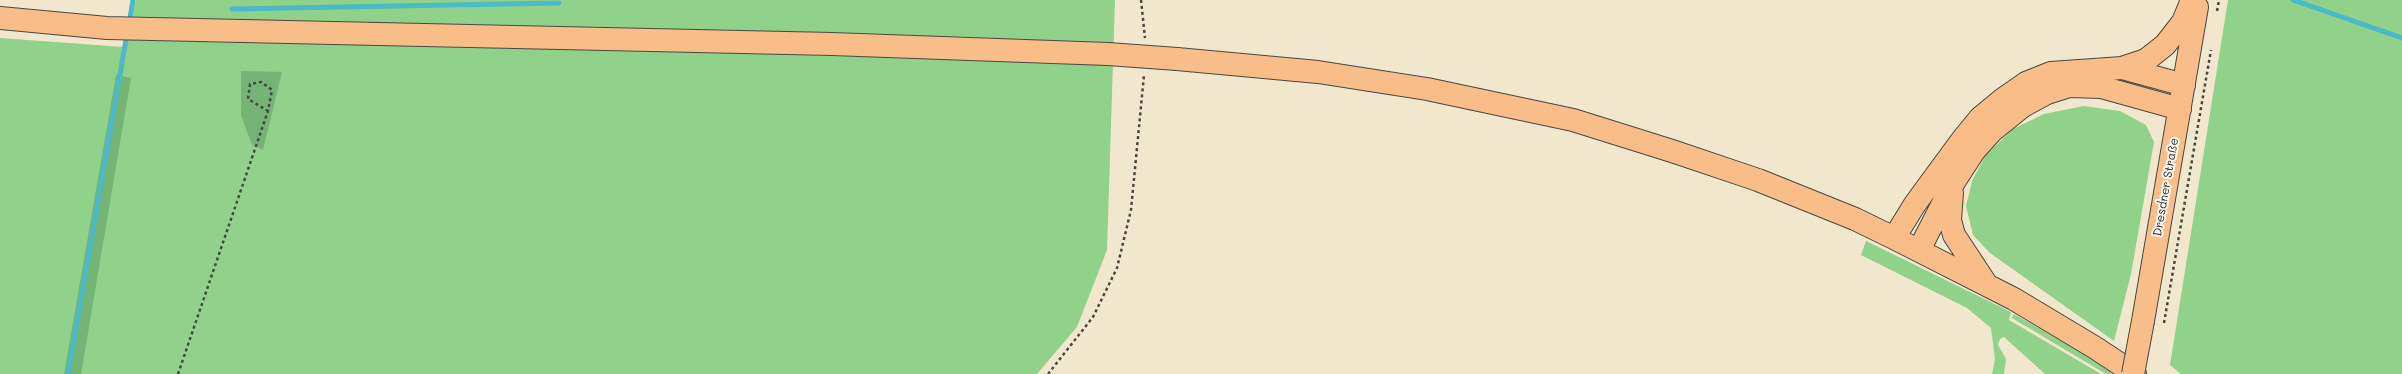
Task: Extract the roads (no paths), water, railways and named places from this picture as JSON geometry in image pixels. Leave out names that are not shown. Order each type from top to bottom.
[{"type":"main road","points":[[1894,238],[1915,204],[1962,140],[1980,118],[2003,99],[2026,83],[2051,73],[2122,68],[2146,60],[2165,45],[2183,22],[2192,0]]},
{"type":"main road","name":"Dresdner Straße","points":[[2134,374],[2153,323],[2180,109],[2198,0]]},
{"type":"main road","points":[[0,18],[107,28],[832,44],[1108,54],[1244,64],[1349,77],[1427,89],[1573,120],[1758,180],[1855,219],[1987,285],[2094,347],[2134,374]]},
{"type":"main road","points":[[2122,68],[2184,85]]},
{"type":"main road","points":[[1919,250],[1954,182],[1974,151],[1992,131],[2023,106],[2047,93],[2069,86],[2100,87],[2180,109]]},
{"type":"main road","points":[[1954,182],[1949,208],[1950,220],[1954,235],[1987,285]]},
{"type":"waterway","points":[[129,24],[133,0]]},
{"type":"waterway","points":[[2293,0],[2402,38]]},
{"type":"waterway","points":[[232,9],[559,3]]},
{"type":"waterway","points":[[68,374],[127,34]]}]
